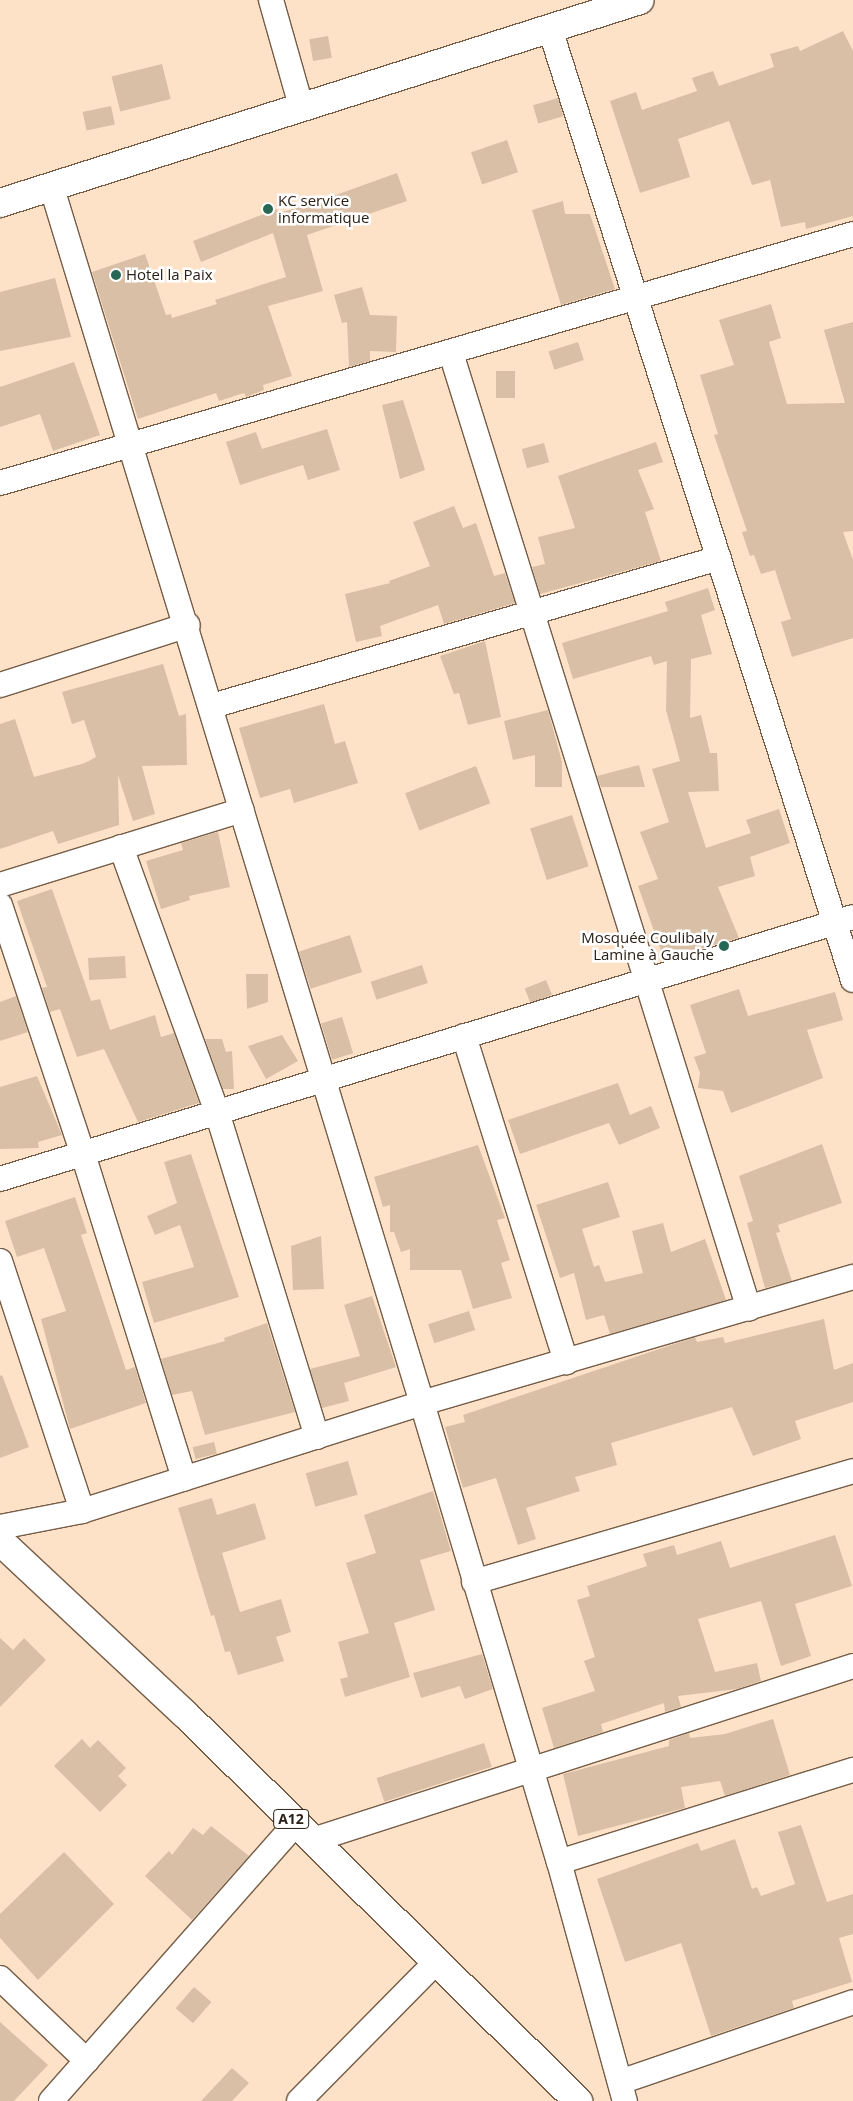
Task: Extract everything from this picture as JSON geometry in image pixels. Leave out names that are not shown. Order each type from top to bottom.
[{"type":"main road","points":[[0,203],[51,185],[550,29],[584,8],[640,0]]},
{"type":"main road","name":"A12","points":[[0,1541],[304,1831],[578,2101]]},
{"type":"street","points":[[271,0],[301,106]]},
{"type":"street","points":[[550,29],[720,558],[844,920],[853,980]]},
{"type":"street","points":[[51,185],[134,447],[422,1403],[559,1862],[622,2092],[853,2002]]},
{"type":"street","points":[[0,484],[134,447],[853,234]]},
{"type":"street","points":[[451,353],[749,1309]]},
{"type":"street","points":[[212,706],[720,558]]},
{"type":"street","points":[[0,685],[188,625]]},
{"type":"street","points":[[0,885],[242,810]]},
{"type":"street","points":[[120,847],[217,1112],[317,1437]]},
{"type":"street","points":[[0,905],[83,1154],[184,1478]]},
{"type":"street","points":[[0,1179],[844,920]]},
{"type":"street","points":[[464,1036],[566,1362]]},
{"type":"street","points":[[0,1260],[82,1511]]},
{"type":"street","points":[[0,1527],[82,1511],[422,1403],[749,1309],[853,1277]]},
{"type":"street","points":[[474,1582],[853,1471]]},
{"type":"street","points":[[51,2101],[304,1831],[531,1768],[853,1666]]},
{"type":"street","points":[[559,1862],[853,1770]]},
{"type":"street","points":[[299,2101],[437,1961]]},
{"type":"street","points":[[0,1978],[87,2061]]},
{"type":"building","points":[[843,31],[853,51],[853,216],[806,229],[805,222],[781,227],[770,180],[752,185],[729,121],[678,139],[690,177],[640,193],[610,101],[636,92],[642,110],[697,91],[692,78],[713,71],[719,86],[774,67],[770,54],[798,46],[800,51]]},
{"type":"building","points":[[328,36],[332,58],[313,61],[309,39]]},
{"type":"building","points":[[162,64],[171,99],[120,112],[112,77]]},
{"type":"building","points":[[558,98],[563,116],[538,123],[533,105]]},
{"type":"building","points":[[111,106],[115,125],[87,131],[83,112]]},
{"type":"building","points":[[507,140],[518,172],[482,185],[471,152]]},
{"type":"building","points":[[397,173],[407,201],[307,235],[323,291],[268,306],[292,376],[263,385],[264,390],[246,397],[244,393],[219,401],[216,393],[138,419],[92,272],[145,254],[166,315],[171,314],[172,318],[217,304],[215,300],[286,277],[273,233],[201,262],[193,241],[277,209],[278,213],[305,206]]},
{"type":"building","points":[[563,201],[565,214],[590,214],[615,289],[561,305],[532,210]]},
{"type":"building","points":[[55,278],[71,337],[0,351],[0,292]]},
{"type":"building","points":[[362,287],[370,315],[397,316],[396,352],[370,351],[370,361],[349,367],[347,322],[342,323],[334,295]]},
{"type":"building","points":[[771,304],[781,338],[769,342],[787,404],[845,403],[824,330],[853,322],[853,531],[843,532],[853,560],[853,638],[792,657],[781,622],[791,619],[775,570],[761,574],[754,555],[750,556],[742,532],[747,531],[714,435],[718,434],[700,375],[734,365],[719,320]]},
{"type":"building","points":[[578,342],[584,360],[554,370],[549,352]]},
{"type":"building","points":[[74,362],[100,435],[53,451],[40,414],[0,427],[0,387]]},
{"type":"building","points":[[496,371],[515,371],[515,398],[496,398]]},
{"type":"building","points":[[403,400],[425,470],[400,479],[382,405]]},
{"type":"building","points":[[327,429],[340,470],[308,480],[303,465],[240,485],[226,442],[256,432],[262,449]]},
{"type":"building","points":[[656,442],[663,462],[638,470],[654,509],[645,512],[661,561],[540,594],[532,567],[545,564],[538,537],[575,528],[558,476]]},
{"type":"building","points":[[544,443],[549,462],[527,468],[522,449]]},
{"type":"building","points":[[454,506],[463,528],[476,523],[494,576],[505,573],[515,603],[444,624],[438,605],[380,626],[382,636],[356,642],[345,594],[390,583],[389,581],[430,566],[413,522]]},
{"type":"building","points":[[708,588],[715,610],[701,615],[712,654],[691,659],[690,718],[701,715],[710,753],[717,753],[719,791],[688,792],[706,848],[751,833],[746,820],[779,809],[790,843],[750,857],[755,876],[718,887],[739,938],[664,959],[638,886],[658,879],[640,832],[669,822],[652,769],[680,761],[666,710],[667,661],[654,665],[651,656],[573,679],[562,643],[668,611],[665,602]]},
{"type":"building","points":[[485,641],[501,717],[468,725],[459,693],[454,694],[440,656]]},
{"type":"building","points":[[163,664],[179,716],[186,714],[187,765],[142,766],[155,814],[133,821],[118,775],[119,825],[58,844],[53,831],[0,849],[0,724],[15,719],[34,777],[85,763],[96,757],[84,720],[72,724],[62,692]]},
{"type":"building","points":[[324,704],[335,744],[345,741],[358,783],[294,803],[290,789],[260,798],[239,728]]},
{"type":"building","points":[[548,710],[562,762],[562,787],[535,787],[535,755],[513,760],[504,721]]},
{"type":"building","points":[[639,765],[645,787],[601,787],[597,776]]},
{"type":"building","points":[[476,766],[490,803],[419,831],[405,793]]},
{"type":"building","points":[[572,815],[589,866],[547,880],[530,829]]},
{"type":"building","points":[[218,832],[230,887],[189,896],[190,900],[161,909],[146,861],[183,850],[181,843]]},
{"type":"building","points":[[52,889],[91,1001],[100,999],[110,1030],[155,1015],[161,1037],[174,1033],[199,1103],[138,1122],[104,1049],[77,1057],[60,1009],[50,1012],[42,988],[47,987],[17,901]]},
{"type":"building","points":[[350,935],[362,972],[311,989],[299,952]]},
{"type":"building","points":[[125,956],[126,978],[89,980],[88,958]]},
{"type":"building","points":[[422,965],[428,983],[377,1000],[371,982]]},
{"type":"building","points":[[246,974],[268,974],[268,1002],[247,1009]]},
{"type":"building","points":[[546,980],[552,995],[531,1003],[525,989]]},
{"type":"building","points":[[739,989],[748,1016],[835,992],[843,1020],[807,1030],[823,1078],[731,1113],[723,1091],[698,1088],[700,1073],[694,1057],[706,1053],[690,1005]]},
{"type":"building","points":[[16,996],[28,1032],[0,1041],[0,1002]]},
{"type":"building","points":[[342,1017],[353,1053],[332,1060],[321,1023]]},
{"type":"building","points":[[282,1035],[298,1061],[266,1079],[248,1046]]},
{"type":"building","points":[[205,1039],[222,1039],[226,1052],[232,1051],[234,1089],[223,1089]]},
{"type":"building","points":[[37,1076],[62,1135],[38,1142],[39,1148],[0,1149],[0,1087]]},
{"type":"building","points":[[618,1083],[630,1115],[651,1106],[660,1128],[619,1145],[609,1123],[520,1154],[508,1120]]},
{"type":"building","points":[[822,1144],[842,1203],[778,1225],[780,1232],[776,1233],[792,1281],[765,1288],[747,1223],[753,1221],[739,1176]]},
{"type":"building","points":[[478,1145],[505,1218],[497,1220],[510,1260],[501,1263],[512,1298],[473,1309],[461,1270],[410,1270],[410,1249],[401,1252],[394,1232],[390,1232],[390,1205],[383,1207],[374,1177]]},
{"type":"building","points":[[191,1154],[239,1297],[154,1323],[142,1282],[194,1267],[180,1225],[155,1235],[147,1216],[177,1203],[164,1162]]},
{"type":"building","points":[[608,1182],[620,1217],[582,1229],[594,1267],[599,1265],[605,1282],[643,1273],[632,1231],[663,1223],[671,1252],[705,1239],[726,1300],[610,1334],[604,1315],[586,1320],[574,1273],[560,1278],[536,1205]]},
{"type":"building","points":[[75,1197],[87,1233],[81,1235],[126,1370],[135,1367],[146,1403],[70,1429],[41,1319],[66,1311],[44,1248],[17,1257],[5,1221]]},
{"type":"building","points":[[321,1236],[324,1289],[293,1290],[291,1246]]},
{"type":"building","points":[[372,1296],[396,1367],[344,1383],[349,1401],[322,1408],[310,1369],[360,1356],[344,1305]]},
{"type":"building","points":[[469,1311],[475,1330],[434,1343],[428,1324]]},
{"type":"building","points":[[824,1319],[834,1370],[853,1363],[853,1402],[795,1421],[801,1439],[753,1456],[732,1407],[611,1443],[617,1465],[575,1477],[580,1491],[526,1508],[536,1539],[518,1545],[496,1478],[463,1488],[445,1427],[465,1422],[463,1415],[695,1337],[697,1342],[723,1337],[725,1343]]},
{"type":"building","points":[[267,1323],[295,1412],[205,1435],[192,1391],[172,1395],[161,1359],[225,1341],[224,1338]]},
{"type":"building","points":[[2,1375],[29,1447],[0,1458],[0,1376]]},
{"type":"building","points":[[214,1442],[217,1454],[196,1459],[193,1447]]},
{"type":"building","points":[[348,1461],[358,1495],[315,1507],[306,1473]]},
{"type":"building","points":[[433,1491],[451,1551],[420,1560],[435,1610],[394,1623],[410,1677],[345,1697],[340,1679],[348,1677],[338,1642],[369,1633],[346,1563],[376,1553],[364,1515]]},
{"type":"building","points":[[212,1498],[217,1515],[255,1503],[266,1539],[222,1553],[240,1612],[281,1599],[291,1632],[276,1637],[284,1661],[238,1675],[230,1651],[225,1652],[214,1615],[211,1616],[178,1508]]},
{"type":"building","points":[[835,1535],[852,1586],[795,1604],[811,1656],[781,1666],[761,1601],[698,1619],[715,1672],[757,1663],[761,1681],[737,1689],[678,1696],[681,1707],[665,1712],[664,1703],[601,1724],[603,1732],[554,1748],[542,1708],[595,1691],[584,1661],[595,1657],[577,1600],[590,1596],[587,1586],[647,1566],[643,1554],[674,1545],[677,1555],[721,1541],[730,1568]]},
{"type":"building","points":[[0,1638],[13,1650],[24,1638],[46,1660],[0,1707]]},
{"type":"building","points":[[482,1654],[493,1689],[465,1699],[460,1686],[421,1698],[413,1673]]},
{"type":"building","points":[[773,1719],[790,1775],[725,1796],[720,1781],[681,1787],[685,1808],[578,1836],[563,1774],[669,1746],[669,1740],[689,1733],[690,1738],[725,1734]]},
{"type":"building","points":[[82,1739],[90,1748],[98,1740],[126,1768],[118,1776],[127,1785],[100,1812],[54,1766]]},
{"type":"building","points":[[484,1743],[492,1767],[384,1802],[377,1778]]},
{"type":"building","points":[[801,1825],[827,1902],[853,1894],[853,1934],[839,1938],[852,1982],[792,2001],[794,2008],[711,2036],[681,1943],[625,1962],[597,1879],[698,1843],[701,1851],[735,1839],[752,1889],[757,1887],[761,1896],[795,1884],[778,1832]]},
{"type":"building","points":[[211,1826],[249,1856],[192,1920],[145,1876],[169,1851],[172,1855],[193,1828],[203,1835]]},
{"type":"building","points":[[64,1852],[114,1904],[38,1980],[0,1938],[0,1914]]},
{"type":"building","points":[[194,1987],[211,2002],[193,2023],[176,2008]]},
{"type":"building","points":[[0,2022],[48,2065],[14,2101],[0,2101]]},
{"type":"building","points":[[232,2068],[249,2083],[232,2101],[201,2101]]},
{"type":"place","name":"KC service informatique","points":[[268,209]]},
{"type":"place","name":"Hotel la Paix","points":[[116,275]]},
{"type":"place","name":"Mosquée Coulibaly Lamine à Gauche","points":[[724,946]]}]
